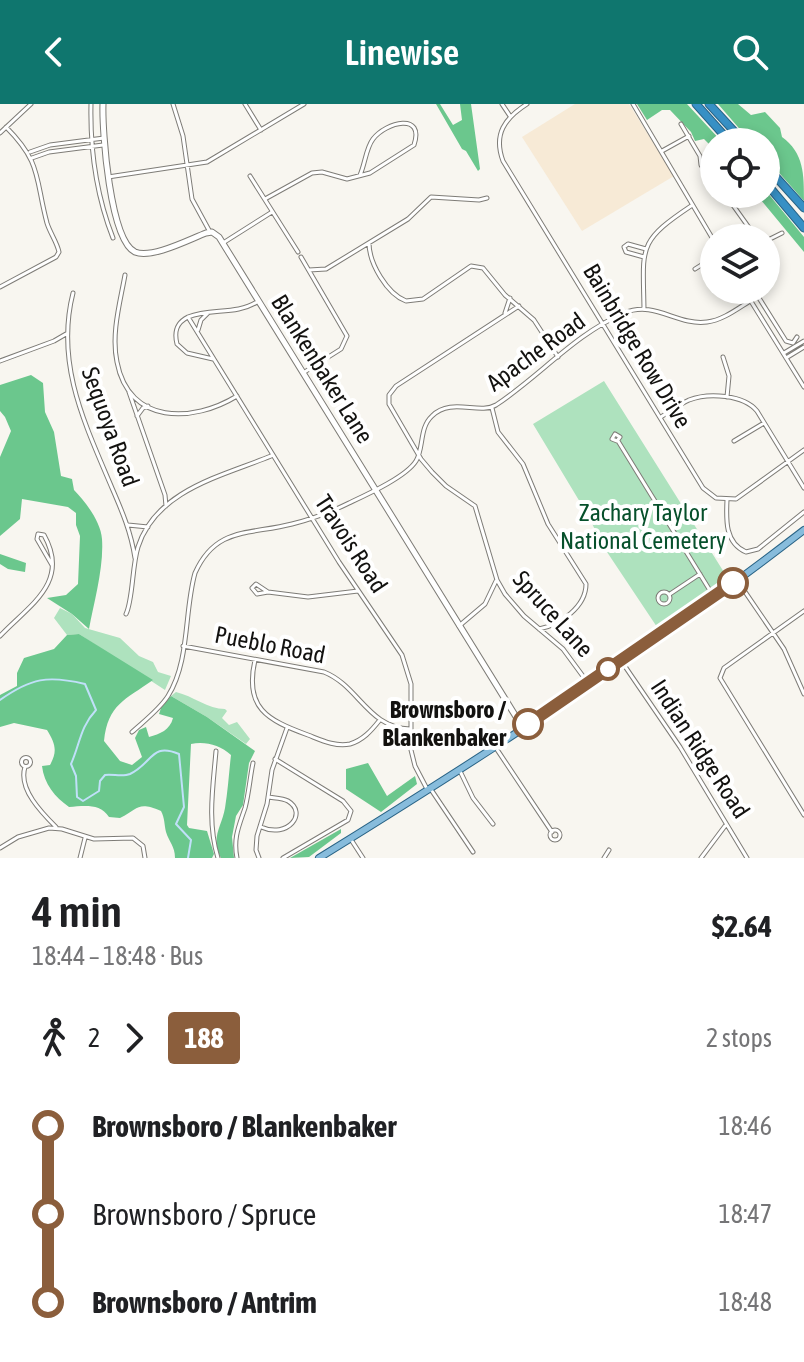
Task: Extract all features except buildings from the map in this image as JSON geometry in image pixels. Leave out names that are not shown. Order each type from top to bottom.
[{"type":"highway","points":[[696,104],[717,128]]},
{"type":"highway","points":[[709,104],[731,128]]},
{"type":"highway","points":[[780,181],[804,208]]},
{"type":"highway","points":[[780,200],[804,228]]},
{"type":"main road","points":[[319,858],[523,728],[714,597],[804,530]]},
{"type":"street","points":[[0,133],[31,104]]},
{"type":"street","points":[[91,104],[92,146],[104,218],[113,238]]},
{"type":"street","points":[[103,104],[108,177],[122,236],[135,251],[145,253],[159,251],[210,232],[194,205],[181,127],[173,104]]},
{"type":"street","points":[[245,104],[261,130]]},
{"type":"street","points":[[108,177],[207,162],[304,104]]},
{"type":"street","points":[[502,104],[510,116],[527,104]]},
{"type":"street","points":[[633,104],[704,224]]},
{"type":"street","name":"Bainbridge Row Drive","points":[[510,116],[499,136],[503,161],[703,488],[711,495],[727,500]]},
{"type":"street","points":[[265,199],[312,173],[322,172],[347,179],[370,173],[412,147],[416,135],[411,126],[404,122],[394,123],[376,135],[360,175]]},
{"type":"street","points":[[681,124],[700,156]]},
{"type":"street","points":[[0,285],[59,254],[48,226],[32,158],[6,127]]},
{"type":"street","points":[[662,151],[689,136]]},
{"type":"street","points":[[29,152],[60,143],[91,139],[104,141]]},
{"type":"street","points":[[32,158],[104,141]]},
{"type":"street","points":[[60,143],[61,151]]},
{"type":"street","points":[[250,176],[298,252]]},
{"type":"street","points":[[309,270],[322,271],[356,251],[408,219],[431,197],[487,198]]},
{"type":"street","points":[[692,205],[659,228],[646,249],[644,309],[703,322],[720,318],[745,304]]},
{"type":"street","points":[[223,243],[272,212]]},
{"type":"street","name":"Blankenbaker Lane","points":[[210,232],[223,243],[523,728]]},
{"type":"street","points":[[369,243],[369,255],[394,295],[406,301],[423,299],[467,268],[475,265],[485,270],[534,320],[558,357]]},
{"type":"street","points":[[644,257],[626,252],[624,247],[628,244],[646,249]]},
{"type":"street","points":[[356,251],[369,255]]},
{"type":"street","points":[[301,257],[347,339],[341,349],[303,373]]},
{"type":"street","points":[[695,269],[700,266]]},
{"type":"street","points":[[318,284],[322,271]]},
{"type":"street","points":[[125,275],[115,350],[118,367],[165,495],[166,506]]},
{"type":"street","name":"Sequoya Road","points":[[73,293],[66,347],[77,404],[128,525],[135,558]]},
{"type":"street","points":[[505,313],[510,298]]},
{"type":"street","points":[[214,359],[187,353],[177,344],[178,324],[188,317],[211,311],[242,310],[259,301]]},
{"type":"street","points":[[752,304],[804,387]]},
{"type":"street","points":[[763,304],[786,341],[793,343],[797,337]]},
{"type":"street","name":"Spruce Lane","points":[[519,306],[392,390],[390,406],[439,480],[477,510],[497,580],[505,594],[572,659],[588,683]]},
{"type":"street","name":"Apache Road","points":[[132,732],[160,706],[169,693],[179,669],[195,573],[212,547],[237,534],[312,518],[343,507],[375,490],[417,460],[427,423],[439,411],[455,406],[492,408],[574,343],[627,312],[644,309]]},
{"type":"street","points":[[198,333],[201,320],[211,311]]},
{"type":"street","name":"Travois Road","points":[[188,317],[351,580],[395,643],[406,664],[411,684],[413,760],[473,852]]},
{"type":"street","points":[[0,361],[66,334]]},
{"type":"street","points":[[54,341],[66,347]]},
{"type":"street","points":[[785,356],[804,341]]},
{"type":"street","points":[[199,356],[207,347]]},
{"type":"street","points":[[785,356],[804,347]]},
{"type":"street","points":[[723,357],[729,376],[727,397]]},
{"type":"street","points":[[128,389],[148,406],[168,414],[205,412],[237,396]]},
{"type":"street","points":[[660,417],[694,398],[727,397],[751,404],[804,488]]},
{"type":"street","points":[[137,416],[148,406]]},
{"type":"street","points":[[492,408],[498,432],[523,464],[548,524],[586,584],[580,605],[552,626],[539,629]]},
{"type":"street","points":[[734,441],[764,423]]},
{"type":"street","points":[[618,441],[714,597]]},
{"type":"street","points":[[804,450],[745,495],[727,500],[727,529],[737,547],[746,552],[758,549],[804,512]]},
{"type":"street","points":[[126,614],[135,558],[148,527],[166,506],[197,485],[273,455]]},
{"type":"street","points":[[165,495],[177,498]]},
{"type":"street","name":"Sequoya Road","points":[[128,525],[148,527]]},
{"type":"street","points":[[0,636],[38,600],[50,579],[52,565],[48,542],[44,535],[38,534],[37,539],[52,565]]},
{"type":"street","points":[[669,594],[700,574]]},
{"type":"street","points":[[344,593],[351,580]]},
{"type":"street","points":[[459,626],[480,610],[497,580]]},
{"type":"street","points":[[737,580],[790,661],[804,694]]},
{"type":"street","points":[[268,592],[308,597],[358,591]]},
{"type":"street","points":[[492,593],[505,594]]},
{"type":"street","points":[[804,611],[724,668],[720,678],[804,815]]},
{"type":"street","points":[[551,639],[552,626]]},
{"type":"street","name":"Pueblo Road","points":[[183,646],[330,675],[344,684],[379,721]]},
{"type":"street","points":[[255,660],[252,680],[256,703],[271,720],[287,728],[327,742],[347,744],[364,737],[379,721],[396,729],[410,729]]},
{"type":"street","name":"Indian Ridge Road","points":[[621,661],[680,747],[747,858]]},
{"type":"street","points":[[259,858],[255,846],[275,759],[287,728]]},
{"type":"street","points":[[495,746],[552,832]]},
{"type":"street","points":[[216,751],[211,835],[218,858]]},
{"type":"street","points":[[275,759],[343,801],[351,811],[348,820],[283,858]]},
{"type":"street","points":[[237,858],[237,823],[244,809],[253,763]]},
{"type":"street","points":[[25,767],[23,781],[57,828]]},
{"type":"street","points":[[459,769],[473,798],[493,824]]},
{"type":"street","points":[[260,827],[283,831],[295,817],[294,807],[289,802],[268,797]]},
{"type":"street","points":[[41,829],[45,815]]},
{"type":"street","points":[[701,858],[727,825]]},
{"type":"street","points":[[0,848],[18,837],[41,829],[57,828],[85,838],[133,838],[143,846],[145,858]]},
{"type":"street","points":[[80,858],[85,838]]},
{"type":"street","points":[[350,838],[363,858]]},
{"type":"street","points":[[604,858],[609,850]]},
{"type":"shaded area","points":[[575,104],[629,104],[674,176],[582,231],[522,137]]},
{"type":"green space","points":[[436,104],[440,104],[453,125],[462,120],[460,104],[471,104],[478,171],[462,149]]},
{"type":"green space","points":[[637,104],[687,104],[709,128],[700,128],[700,140],[695,141],[691,132],[670,110],[662,110],[647,120]]},
{"type":"green space","points":[[718,104],[738,104],[751,115],[765,112],[780,128],[739,128]]},
{"type":"green space","points":[[780,128],[782,137],[799,157],[804,201],[780,174]]},
{"type":"green space","points":[[768,208],[780,208],[804,237],[804,252]]},
{"type":"green space","points":[[31,375],[43,383],[45,412],[54,432],[61,476],[72,479],[74,490],[92,512],[101,532],[100,573],[89,629],[47,598],[66,595],[78,584],[80,536],[76,513],[68,507],[22,499],[20,519],[0,536],[0,457],[11,431],[0,411],[0,385]]},
{"type":"green space","name":"Zachary Taylor National Cemetery","points":[[604,381],[727,577],[659,630],[605,549],[533,424]]},
{"type":"green space","points":[[0,554],[26,563],[25,572],[0,564]]},
{"type":"green space","points":[[60,608],[72,614],[85,628],[120,638],[139,656],[153,662],[158,672],[171,676],[165,690],[79,634],[67,635],[54,618]]},
{"type":"green space","points":[[79,634],[153,680],[126,698],[109,719],[104,741],[120,761],[132,765],[142,757],[135,738],[139,730],[146,727],[149,737],[170,726],[173,718],[159,714],[171,696],[255,751],[249,763],[243,805],[236,816],[232,837],[234,858],[221,858],[218,851],[218,832],[225,808],[231,755],[217,746],[191,744],[187,825],[207,831],[214,854],[212,858],[175,858],[161,811],[142,806],[120,818],[109,817],[96,807],[69,807],[51,790],[43,773],[42,766],[50,765],[55,751],[47,730],[14,723],[0,727],[0,695],[17,686],[17,673],[24,658],[54,649],[67,635]]},
{"type":"green space","points":[[176,692],[225,709],[227,711],[222,718],[229,725],[237,722],[250,739],[246,744],[171,696]]},
{"type":"green space","points":[[368,763],[387,796],[415,776],[417,784],[381,812],[346,789],[346,769]]},
{"type":"green space","points":[[341,829],[341,833],[309,857],[290,858]]},
{"type":"waterway","points":[[0,700],[40,680],[85,684],[96,710],[83,729],[71,764],[76,776],[77,797],[83,801],[99,791],[100,781],[105,775],[130,774],[157,752],[179,754],[184,807],[176,824],[191,840],[188,858]]},
{"type":"bus line","name":"188","points":[[528,724],[733,583]]},
{"type":"place","name":"Brownsboro / Blankenbaker","points":[[528,724]]}]
